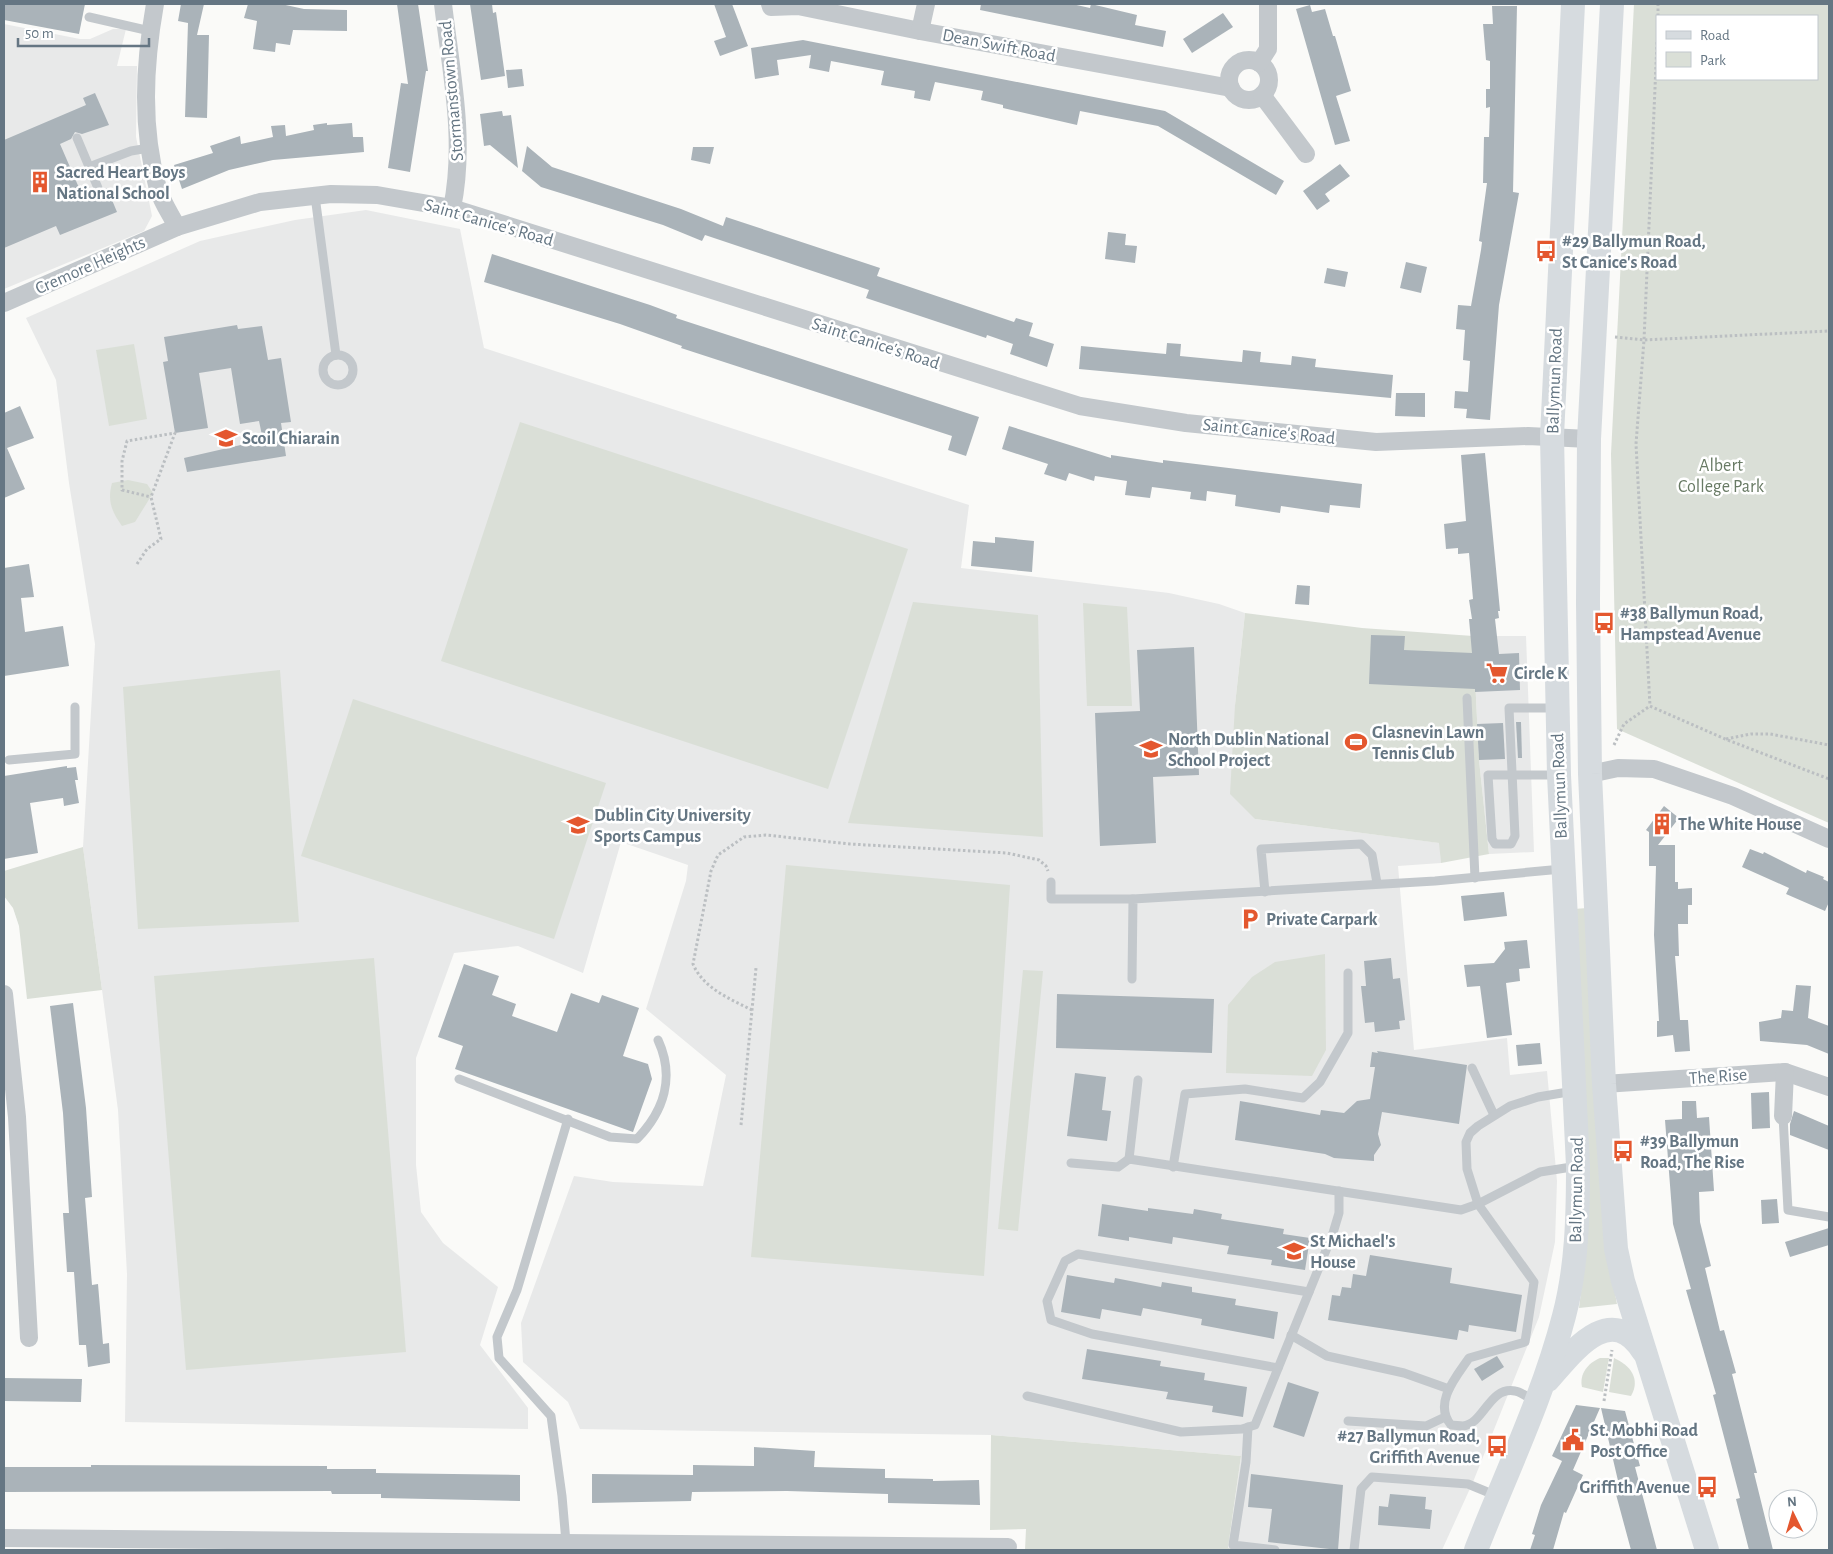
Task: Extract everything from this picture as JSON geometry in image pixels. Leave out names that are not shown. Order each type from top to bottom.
[{"type":"main road","name":"Ballymun Road","points":[[1477,1549],[1538,1395],[1564,1316],[1574,1268],[1578,1218],[1575,1091],[1558,775],[1552,436],[1573,4]]},
{"type":"main road","name":"Ballymun Road","points":[[1612,4],[1589,439],[1590,774],[1604,1084],[1616,1249],[1643,1351],[1707,1550]]},
{"type":"main road","points":[[1558,775],[1590,774]]},
{"type":"main road","points":[[1538,1395],[1582,1341],[1599,1332],[1615,1331],[1626,1334],[1638,1342],[1643,1351]]},
{"type":"street","points":[[155,4],[147,54],[146,132],[158,191],[176,227]]},
{"type":"street","name":"Stormanstown Road","points":[[443,4],[459,152],[458,182],[452,208]]},
{"type":"street","name":"Dean Swift Road","points":[[770,4],[771,8],[798,6],[920,31],[1231,88]]},
{"type":"street","points":[[920,31],[926,4]]},
{"type":"street","points":[[1259,63],[1268,49],[1268,4]]},
{"type":"street","points":[[1248,60],[1259,63],[1267,72],[1269,78],[1268,86],[1262,95],[1251,100],[1243,99],[1231,88],[1230,74],[1234,67],[1248,60]]},
{"type":"street","points":[[1262,95],[1306,154]]},
{"type":"street","name":"Saint Canice's Road","points":[[176,227],[260,202],[316,196],[377,195],[452,208],[1080,406],[1186,423],[1376,442],[1552,436],[1589,439]]},
{"type":"street","name":"Cremore Heights","points":[[4,304],[176,227]]},
{"type":"street","points":[[1590,774],[1618,768],[1654,769],[1733,796],[1829,839]]},
{"type":"street","points":[[4,994],[17,1117],[30,1338]]},
{"type":"street","points":[[1783,1116],[1785,1072]]},
{"type":"street","name":"The Rise","points":[[1604,1084],[1785,1072],[1829,1087]]},
{"type":"street","points":[[4,1538],[568,1546],[1008,1547]]},
{"type":"lane","points":[[89,17],[150,31]]},
{"type":"lane","points":[[77,138],[98,188]]},
{"type":"lane","points":[[90,167],[131,151],[149,148]]},
{"type":"lane","points":[[316,196],[336,355]]},
{"type":"lane","points":[[1467,698],[1475,878]]},
{"type":"lane","points":[[9,760],[75,754],[75,707]]},
{"type":"lane","points":[[1557,708],[1510,708],[1512,773],[1515,836],[1511,844],[1498,845],[1492,839],[1488,775],[1512,773],[1558,775]]},
{"type":"lane","points":[[1265,892],[1261,849],[1361,844],[1372,855],[1377,884]]},
{"type":"lane","points":[[1051,882],[1051,899],[1134,899],[1475,878],[1562,869]]},
{"type":"lane","points":[[1132,979],[1134,899]]},
{"type":"lane","points":[[1172,1167],[1185,1094],[1245,1089],[1303,1098],[1320,1082],[1348,1032],[1348,973]]},
{"type":"lane","points":[[459,1079],[568,1119],[610,1137],[637,1139],[652,1124],[663,1102],[667,1081],[665,1054],[658,1040]]},
{"type":"lane","points":[[1472,1068],[1494,1115]]},
{"type":"lane","points":[[1129,1160],[1138,1080]]},
{"type":"lane","points":[[1538,1395],[1507,1391],[1490,1400],[1473,1422],[1464,1426],[1451,1425],[1445,1417],[1444,1404],[1449,1389],[1469,1358],[1525,1342],[1534,1282],[1478,1204],[1467,1169],[1465,1149],[1470,1133],[1510,1106],[1538,1097],[1575,1091]]},
{"type":"lane","points":[[1783,1116],[1788,1210],[1829,1217]]},
{"type":"lane","points":[[568,1119],[517,1290],[497,1337],[499,1358],[551,1416],[568,1546]]},
{"type":"lane","points":[[1071,1163],[1118,1167],[1129,1160],[1461,1210],[1478,1204],[1540,1172],[1578,1166]]},
{"type":"lane","points":[[1027,1396],[1181,1432],[1255,1425],[1339,1213],[1339,1191]]},
{"type":"lane","points":[[1278,1368],[1092,1334],[1051,1320],[1047,1301],[1065,1261],[1078,1254],[1308,1292]]},
{"type":"lane","points":[[1291,1335],[1327,1356],[1404,1374],[1449,1389]]},
{"type":"lane","points":[[1348,1420],[1426,1426],[1445,1417]]},
{"type":"lane","points":[[1248,1427],[1246,1462],[1233,1545],[1275,1550]]},
{"type":"lane","points":[[1354,1550],[1361,1489],[1372,1477],[1468,1484],[1498,1496]]},
{"type":"path","points":[[1650,706],[1636,444],[1644,340],[1656,65]]},
{"type":"path","points":[[1614,337],[1644,340],[1829,331]]},
{"type":"path","points":[[137,564],[148,549],[161,539],[151,497],[175,433],[127,441],[122,461],[122,490],[151,497]]},
{"type":"path","points":[[1650,706],[1726,739],[1829,779]]},
{"type":"path","points":[[1614,745],[1624,724],[1650,706]]},
{"type":"path","points":[[1726,739],[1751,734],[1770,734],[1829,744]]},
{"type":"path","points":[[752,1010],[722,995],[698,975],[693,964],[711,871],[718,855],[744,837],[766,835],[850,844],[1006,853],[1039,860],[1046,866],[1051,882]]},
{"type":"path","points":[[740,1125],[756,968]]},
{"type":"path","points":[[1604,1401],[1612,1355],[1611,1342]]},
{"type":"shaded area","points":[[4,24],[80,39],[90,39],[113,29],[126,29],[117,66],[137,66],[136,137],[152,216],[144,231],[4,289]]},
{"type":"shaded area","name":"Dublin City University Sports Campus","points":[[366,210],[460,229],[484,348],[969,505],[961,568],[1169,593],[1219,604],[1245,613],[1235,705],[1255,819],[1440,843],[1441,863],[1398,866],[1414,1050],[1507,1038],[1510,1075],[1547,1071],[1557,1181],[1555,1242],[1539,1317],[1473,1482],[1442,1550],[1228,1549],[1241,1456],[991,1435],[580,1429],[568,1402],[523,1362],[521,1323],[574,1176],[613,1182],[703,1186],[726,1075],[646,1009],[686,881],[688,865],[621,842],[583,973],[518,946],[454,953],[416,1058],[416,1165],[421,1212],[443,1243],[498,1287],[480,1345],[528,1408],[528,1429],[125,1422],[127,1274],[118,1110],[83,847],[95,644],[69,483],[56,380],[26,318],[200,241],[295,220]]},
{"type":"shaded area","name":"Circle K","points":[[1473,636],[1526,636],[1534,852],[1489,854],[1479,760]]},
{"type":"green space","name":"Albert College Park","points":[[1634,4],[1829,4],[1829,823],[1617,729],[1611,454]]},
{"type":"green space","points":[[134,344],[147,419],[109,426],[96,350]]},
{"type":"green space","points":[[520,422],[908,549],[828,789],[441,661]]},
{"type":"green space","points":[[128,480],[147,484],[153,493],[135,522],[122,526],[111,506],[110,495],[112,483]]},
{"type":"green space","points":[[913,602],[1038,615],[1043,837],[848,823]]},
{"type":"green space","points":[[1083,603],[1127,607],[1132,706],[1087,706]]},
{"type":"green space","name":"Glasnevin Lawn Tennis Club","points":[[1245,613],[1362,628],[1473,636],[1479,760],[1489,854],[1441,863],[1439,843],[1255,819],[1230,794],[1235,705]]},
{"type":"green space","points":[[280,670],[299,922],[138,929],[123,687]]},
{"type":"green space","points":[[353,699],[606,783],[554,939],[301,856]]},
{"type":"green space","points":[[83,847],[102,990],[27,999],[19,926],[13,908],[4,896],[4,871]]},
{"type":"green space","points":[[786,865],[1010,885],[984,1276],[751,1257]]},
{"type":"green space","points":[[1587,908],[1605,1243],[1617,1304],[1579,1308],[1587,1244],[1574,909]]},
{"type":"green space","points":[[1325,954],[1326,1050],[1312,1076],[1226,1073],[1228,1005],[1252,977],[1275,962]]},
{"type":"green space","points":[[374,958],[406,1352],[186,1370],[154,976]]},
{"type":"green space","points":[[1023,970],[1043,971],[1018,1231],[998,1229]]},
{"type":"green space","points":[[1600,1358],[1609,1358],[1603,1392],[1582,1387],[1583,1373],[1592,1363]]},
{"type":"green space","points":[[1614,1358],[1625,1365],[1632,1373],[1635,1384],[1631,1396],[1609,1392]]},
{"type":"green space","points":[[991,1435],[1241,1456],[1228,1548],[1242,1550],[1025,1550],[1026,1529],[990,1530]]},
{"type":"building","points":[[4,4],[85,4],[79,34],[4,20]]},
{"type":"building","points":[[181,4],[204,4],[197,35],[209,35],[207,118],[185,117],[188,23],[178,21]]},
{"type":"building","points":[[248,4],[281,4],[304,9],[347,10],[347,31],[293,30],[290,45],[276,43],[275,52],[253,49],[257,21],[244,18]]},
{"type":"building","points":[[397,4],[418,4],[428,71],[426,71],[410,172],[388,168],[401,83],[408,84]]},
{"type":"building","points":[[470,4],[492,4],[493,13],[496,12],[505,76],[481,80]]},
{"type":"building","points":[[714,4],[732,4],[748,46],[720,56],[714,41],[726,37]]},
{"type":"building","points":[[981,4],[1072,4],[1090,8],[1091,4],[1137,15],[1135,25],[1166,31],[1163,47],[980,10]]},
{"type":"building","points":[[1310,5],[1312,12],[1325,9],[1351,91],[1336,96],[1350,141],[1335,145],[1296,9]]},
{"type":"building","points":[[1492,6],[1517,6],[1513,192],[1519,193],[1499,305],[1490,420],[1466,418],[1467,409],[1454,408],[1455,391],[1468,392],[1470,361],[1463,360],[1465,330],[1456,329],[1458,305],[1471,306],[1482,242],[1479,241],[1487,183],[1483,183],[1484,137],[1489,137],[1490,107],[1486,108],[1486,89],[1490,89],[1490,61],[1486,60],[1483,24],[1493,24]]},
{"type":"building","points":[[1223,13],[1233,27],[1192,53],[1183,39]]},
{"type":"building","points":[[803,40],[1165,111],[1284,181],[1276,195],[1158,126],[1080,111],[1077,125],[1003,108],[1003,105],[981,100],[983,91],[935,82],[930,101],[914,98],[915,91],[881,85],[884,71],[831,61],[829,72],[809,68],[811,55],[777,60],[779,75],[755,79],[751,48]]},
{"type":"building","points":[[522,69],[524,86],[508,88],[506,70]]},
{"type":"building","name":"Sacred Heart Boys National School","points":[[95,93],[109,125],[82,134],[75,132],[71,139],[60,144],[83,197],[94,193],[100,194],[107,188],[117,212],[60,235],[56,226],[4,248],[4,140],[86,105],[83,98]]},
{"type":"building","points":[[502,111],[503,116],[511,115],[518,168],[490,145],[484,146],[480,114]]},
{"type":"building","points":[[327,123],[327,125],[352,123],[353,137],[363,137],[364,152],[273,160],[229,170],[182,189],[174,165],[213,153],[210,146],[240,136],[241,144],[273,137],[271,126],[285,125],[286,136],[314,130],[313,125]]},
{"type":"building","points":[[527,146],[552,167],[681,209],[723,226],[726,217],[880,268],[877,276],[1014,322],[1016,318],[1033,323],[1029,336],[1054,344],[1047,367],[1010,354],[1013,344],[987,335],[986,338],[866,298],[869,290],[705,235],[702,241],[663,225],[541,187],[522,171]]},
{"type":"building","points":[[693,147],[714,147],[710,164],[691,160]]},
{"type":"building","points":[[1340,164],[1350,176],[1325,194],[1330,201],[1317,210],[1303,191]]},
{"type":"building","points":[[1108,232],[1126,234],[1125,245],[1137,246],[1135,263],[1105,259]]},
{"type":"building","points":[[492,254],[650,305],[677,315],[676,318],[979,417],[966,456],[948,450],[952,436],[681,348],[682,346],[620,324],[484,282]]},
{"type":"building","points":[[1406,262],[1427,267],[1421,293],[1400,288]]},
{"type":"building","points":[[1327,268],[1348,272],[1345,287],[1324,283]]},
{"type":"building","points":[[237,325],[238,329],[262,326],[268,360],[281,358],[291,422],[281,423],[286,456],[187,472],[184,458],[263,440],[259,421],[240,424],[231,368],[199,373],[208,428],[175,433],[163,362],[168,361],[164,337]]},
{"type":"building","points":[[1167,343],[1181,344],[1180,356],[1242,362],[1243,350],[1261,352],[1260,362],[1291,365],[1292,356],[1316,359],[1315,367],[1393,375],[1391,398],[1079,369],[1081,346],[1166,354]]},
{"type":"building","points":[[1396,393],[1425,393],[1425,417],[1395,416]]},
{"type":"building","points":[[20,406],[34,438],[7,448],[25,489],[4,498],[4,413]]},
{"type":"building","points":[[1009,426],[1111,458],[1111,455],[1163,463],[1163,460],[1362,484],[1360,508],[1330,505],[1329,513],[1281,506],[1280,513],[1235,506],[1236,495],[1207,491],[1206,501],[1190,499],[1191,492],[1152,487],[1150,498],[1125,495],[1127,481],[1095,476],[1094,481],[1069,473],[1066,481],[1044,474],[1048,464],[1002,449]]},
{"type":"building","points":[[1485,453],[1500,611],[1498,611],[1499,618],[1495,619],[1499,654],[1519,653],[1520,690],[1475,692],[1475,689],[1369,684],[1371,635],[1405,636],[1404,650],[1472,653],[1469,619],[1472,619],[1469,600],[1473,599],[1469,553],[1458,554],[1458,548],[1446,549],[1444,524],[1466,521],[1461,455]]},
{"type":"building","points":[[995,537],[1034,541],[1032,572],[971,566],[973,541],[995,543]]},
{"type":"building","points":[[29,564],[34,597],[21,598],[25,632],[63,626],[69,666],[4,676],[4,568]]},
{"type":"building","points":[[1297,585],[1310,586],[1309,605],[1295,604]]},
{"type":"building","name":"North Dublin National School Project","points":[[1194,647],[1199,775],[1153,777],[1156,843],[1100,846],[1095,713],[1140,711],[1137,650]]},
{"type":"building","points":[[1516,722],[1521,722],[1522,758],[1518,758]]},
{"type":"building","points":[[1503,723],[1505,759],[1479,760],[1477,724]]},
{"type":"building","points":[[67,766],[67,768],[76,767],[78,780],[75,780],[79,803],[64,806],[63,798],[30,803],[38,853],[4,859],[4,776]]},
{"type":"building","points":[[1664,806],[1679,818],[1658,845],[1675,845],[1675,882],[1678,882],[1678,889],[1692,888],[1692,905],[1688,905],[1688,924],[1678,924],[1679,956],[1675,956],[1680,1020],[1688,1020],[1690,1051],[1675,1052],[1673,1035],[1657,1037],[1657,1021],[1659,1021],[1654,935],[1656,866],[1649,866],[1649,832],[1646,830]]},
{"type":"building","points":[[1750,849],[1763,854],[1764,852],[1806,873],[1807,870],[1824,877],[1823,879],[1829,882],[1829,902],[1825,911],[1786,894],[1789,888],[1742,867]]},
{"type":"building","points":[[1504,892],[1507,916],[1464,921],[1461,896]]},
{"type":"building","points":[[1527,940],[1530,968],[1519,969],[1520,981],[1506,983],[1512,1035],[1487,1038],[1480,986],[1467,987],[1464,965],[1494,963],[1505,949],[1504,942]]},
{"type":"building","points":[[1391,958],[1393,979],[1400,978],[1405,1020],[1399,1021],[1400,1029],[1375,1032],[1374,1022],[1365,1023],[1361,986],[1366,986],[1364,961]]},
{"type":"building","points":[[464,964],[499,976],[492,995],[516,1004],[512,1016],[557,1032],[571,993],[599,1003],[602,995],[639,1008],[623,1056],[648,1064],[652,1079],[633,1132],[455,1069],[463,1046],[438,1037]]},
{"type":"building","points":[[1796,985],[1811,986],[1808,1018],[1829,1026],[1829,1054],[1807,1045],[1760,1041],[1759,1022],[1781,1018],[1782,1010],[1793,1011]]},
{"type":"building","points":[[1057,994],[1214,999],[1212,1053],[1056,1048]]},
{"type":"building","points":[[73,1003],[86,1108],[92,1197],[85,1198],[92,1285],[98,1284],[103,1344],[109,1343],[110,1363],[88,1367],[86,1345],[79,1345],[74,1272],[67,1272],[63,1213],[69,1213],[63,1113],[50,1006]]},
{"type":"building","points":[[1540,1043],[1542,1064],[1518,1066],[1516,1045]]},
{"type":"building","points":[[1377,1051],[1467,1065],[1459,1124],[1382,1112],[1378,1134],[1381,1145],[1374,1155],[1374,1161],[1334,1158],[1325,1154],[1235,1140],[1240,1101],[1320,1115],[1321,1110],[1344,1113],[1357,1101],[1370,1099],[1375,1067],[1370,1067],[1372,1052],[1378,1053]]},
{"type":"building","points":[[1075,1073],[1106,1077],[1102,1110],[1111,1111],[1107,1141],[1067,1136]]},
{"type":"building","points":[[1769,1092],[1770,1128],[1752,1129],[1751,1093]]},
{"type":"building","points":[[1682,1101],[1696,1101],[1697,1118],[1709,1117],[1714,1191],[1699,1192],[1700,1222],[1711,1266],[1705,1268],[1720,1331],[1724,1330],[1736,1373],[1732,1374],[1757,1473],[1754,1473],[1768,1530],[1768,1539],[1770,1539],[1773,1550],[1749,1550],[1736,1499],[1740,1498],[1713,1395],[1716,1394],[1686,1290],[1691,1289],[1673,1224],[1665,1120],[1682,1119]]},
{"type":"building","points":[[1794,1111],[1829,1126],[1829,1150],[1790,1135],[1790,1124]]},
{"type":"building","points":[[1777,1199],[1779,1223],[1762,1224],[1761,1200]]},
{"type":"building","points":[[1102,1204],[1148,1211],[1148,1208],[1193,1214],[1194,1209],[1222,1214],[1221,1219],[1284,1229],[1283,1234],[1310,1238],[1305,1270],[1271,1265],[1272,1260],[1227,1254],[1229,1246],[1173,1237],[1172,1244],[1129,1237],[1129,1241],[1098,1236]]},
{"type":"building","points":[[1829,1228],[1829,1245],[1790,1257],[1785,1242]]},
{"type":"building","points":[[1370,1255],[1452,1268],[1450,1283],[1522,1295],[1516,1332],[1469,1325],[1468,1332],[1459,1330],[1457,1340],[1328,1320],[1332,1295],[1340,1296],[1342,1287],[1351,1288],[1353,1274],[1366,1276]]},
{"type":"building","points":[[1067,1275],[1114,1283],[1115,1278],[1161,1287],[1162,1282],[1192,1287],[1192,1292],[1236,1299],[1235,1305],[1278,1312],[1274,1339],[1201,1325],[1202,1319],[1143,1308],[1141,1316],[1102,1309],[1100,1319],[1061,1312]]},
{"type":"building","points":[[1087,1349],[1161,1361],[1160,1366],[1205,1373],[1204,1380],[1247,1387],[1243,1417],[1212,1412],[1213,1406],[1166,1399],[1168,1392],[1082,1379]]},
{"type":"building","points":[[1497,1356],[1504,1367],[1482,1381],[1474,1369]]},
{"type":"building","points":[[4,1378],[82,1379],[81,1402],[4,1401]]},
{"type":"building","points":[[1288,1382],[1319,1392],[1304,1437],[1273,1427]]},
{"type":"building","points":[[1576,1405],[1600,1408],[1573,1470],[1583,1475],[1566,1513],[1564,1512],[1553,1550],[1530,1550],[1535,1535],[1532,1534],[1541,1505],[1562,1461],[1552,1456]]},
{"type":"building","points":[[1601,1408],[1625,1411],[1640,1466],[1635,1467],[1657,1550],[1631,1550],[1614,1487],[1619,1485]]},
{"type":"building","points":[[754,1447],[815,1451],[814,1467],[885,1469],[885,1478],[933,1479],[933,1481],[979,1480],[980,1505],[888,1503],[888,1494],[787,1491],[692,1492],[691,1501],[592,1503],[592,1474],[693,1475],[693,1465],[754,1466]]},
{"type":"building","points":[[91,1465],[327,1466],[327,1469],[376,1469],[376,1473],[520,1475],[520,1501],[381,1498],[381,1494],[332,1494],[331,1491],[4,1492],[4,1467],[91,1467]]},
{"type":"building","points":[[1251,1474],[1343,1485],[1338,1550],[1268,1542],[1272,1509],[1248,1507]]},
{"type":"building","points":[[1390,1494],[1426,1497],[1425,1509],[1432,1510],[1430,1529],[1378,1525],[1379,1506],[1388,1507]]},
{"type":"place","name":"Sacred Heart Boys National School","points":[[40,182]]},
{"type":"place","name":"#29 Ballymun Road, St Canice's Road","points":[[1546,251]]},
{"type":"place","name":"Scoil Chiarain","points":[[226,438]]},
{"type":"place","name":"#38 Ballymun Road, Hampstead Avenue","points":[[1604,623]]},
{"type":"place","name":"Circle K","points":[[1497,673]]},
{"type":"place","name":"Glasnevin Lawn Tennis Club","points":[[1356,742]]},
{"type":"place","name":"North Dublin National School Project","points":[[1151,749]]},
{"type":"place","name":"The White House","points":[[1662,824]]},
{"type":"place","name":"Dublin City University Sports Campus","points":[[578,825]]},
{"type":"place","name":"Private Carpark","points":[[1250,919]]},
{"type":"place","name":"#39 Ballymun Road, The Rise","points":[[1623,1151]]},
{"type":"place","name":"St Michael's House","points":[[1294,1251]]},
{"type":"place","name":"St. Mobhi Road Post Office","points":[[1573,1440]]},
{"type":"place","name":"#27 Ballymun Road, Griffith Avenue","points":[[1497,1446]]},
{"type":"place","name":"Griffith Avenue","points":[[1707,1487]]}]
